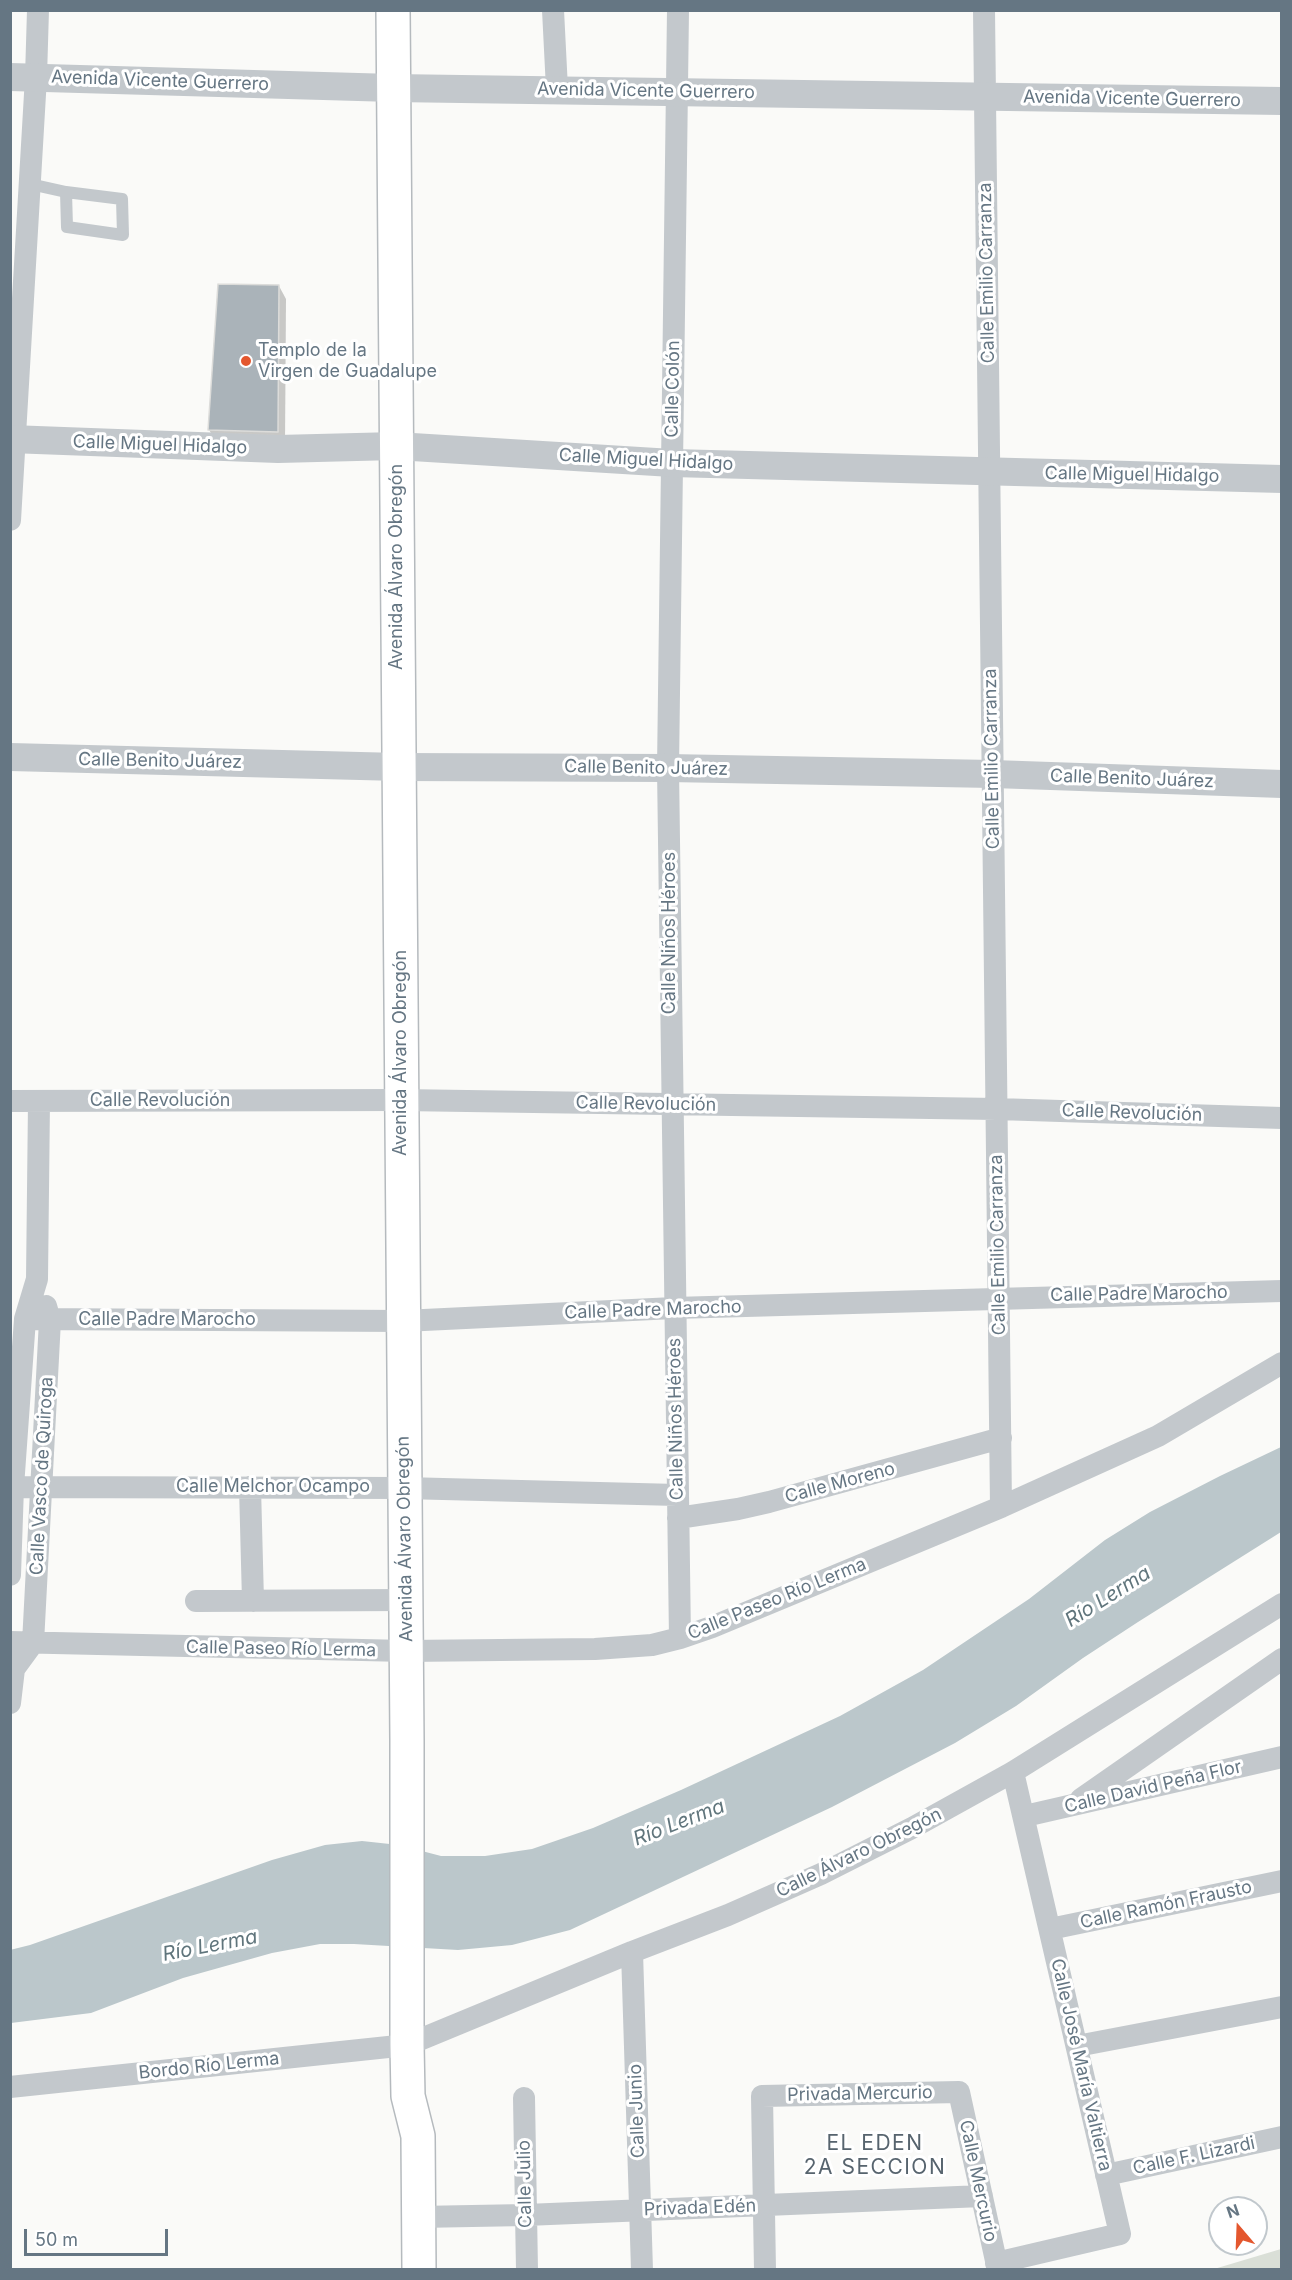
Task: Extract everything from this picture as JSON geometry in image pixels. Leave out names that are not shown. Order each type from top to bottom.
[{"type":"main road","name":"Avenida Álvaro Obregón","points":[[393,10],[408,2096],[402,2134],[398,2219],[400,2270]]},
{"type":"main road","name":"Avenida Álvaro Obregón","points":[[408,2096],[418,2136],[419,2270]]},
{"type":"street","points":[[10,520],[13,439],[30,184],[23,77],[38,10]]},
{"type":"street","points":[[553,10],[557,89]]},
{"type":"street","name":"Calle Colón","points":[[668,768],[678,10]]},
{"type":"street","name":"Calle Emilio Carranza","points":[[984,10],[1001,1507]]},
{"type":"street","name":"Avenida Vicente Guerrero","points":[[23,77],[393,88],[1281,101]]},
{"type":"street","name":"Calle Miguel Hidalgo","points":[[13,439],[278,449],[396,446],[672,463],[1281,479]]},
{"type":"street","name":"Calle Benito Juárez","points":[[10,757],[399,767],[668,768],[993,774],[1281,784]]},
{"type":"street","name":"Calle Niños Héroes","points":[[668,768],[680,1638]]},
{"type":"street","name":"Calle Revolución","points":[[10,1101],[401,1100],[997,1109],[1281,1118]]},
{"type":"street","name":"Calle Vasco de Quiroga","points":[[10,1575],[16,1368],[25,1319],[37,1279],[39,1101]]},
{"type":"street","name":"Calle Vasco de Quiroga","points":[[33,1643],[50,1320],[37,1279]]},
{"type":"street","name":"Calle Padre Marocho","points":[[25,1319],[403,1321],[674,1308],[1281,1291]]},
{"type":"street","name":"Calle Paseo Río Lerma","points":[[10,1642],[406,1651],[623,1648],[680,1638],[712,1628],[1001,1507],[1158,1436],[1281,1362]]},
{"type":"street","name":"Calle Moreno","points":[[678,1518],[769,1502],[1001,1438]]},
{"type":"street","name":"Calle Melchor Ocampo","points":[[13,1487],[404,1488],[677,1495]]},
{"type":"street","points":[[250,1487],[253,1601]]},
{"type":"street","points":[[196,1601],[405,1600]]},
{"type":"street","name":"Calle Álvaro Obregón","points":[[407,2035],[728,1915],[821,1874],[912,1828],[1013,1772],[1281,1604]]},
{"type":"street","points":[[10,1703],[12,1661],[33,1643]]},
{"type":"street","points":[[1072,1805],[1281,1659]]},
{"type":"street","name":"Calle David Peña Flor","points":[[1025,1816],[1281,1757]]},
{"type":"street","name":"Calle José María Valtierra","points":[[997,2266],[1120,2234],[1013,1772]]},
{"type":"street","name":"Calle Ramón Frausto","points":[[1050,1929],[1281,1881]]},
{"type":"street","name":"Calle Junio","points":[[632,1952],[642,2270]]},
{"type":"street","points":[[1077,2046],[1281,2007]]},
{"type":"street","name":"Bordo Río Lerma","points":[[10,2087],[407,2035]]},
{"type":"street","name":"Privada Mercurio","points":[[764,2205],[762,2096],[959,2092]]},
{"type":"street","name":"Calle Mercurio","points":[[959,2092],[997,2266]]},
{"type":"street","name":"Calle Julio","points":[[524,2098],[527,2270]]},
{"type":"street","name":"Calle F. Lizardi","points":[[1106,2175],[1281,2137]]},
{"type":"street","name":"Privada Edén","points":[[418,2217],[640,2211],[982,2196]]},
{"type":"street","points":[[764,2205],[765,2270]]},
{"type":"lane","points":[[30,184],[66,192],[122,199],[123,235],[67,227],[66,192]]},
{"type":"shaded area","points":[[1281,2249],[1281,2269],[1214,2269],[1258,2256],[1268,2256],[1268,2253]]},
{"type":"water","name":"Río Lerma","points":[[1281,1447],[1281,1532],[1138,1622],[1016,1706],[955,1743],[832,1807],[570,1930],[512,1945],[458,1950],[320,1944],[272,1953],[183,1978],[91,2013],[11,2023],[10,1950],[272,1860],[325,1845],[362,1841],[399,1845],[441,1856],[485,1856],[532,1849],[593,1828],[840,1716],[923,1670],[1029,1599],[1105,1540],[1150,1512]]},
{"type":"building","name":"Templo de la Virgen de Guadalupe","points":[[218,284],[279,285],[278,432],[208,430]]},
{"type":"place","name":"Templo de la Virgen de Guadalupe","points":[[246,361]]},
{"type":"district","name":"EL EDEN 2A SECCION","points":[[875,2156]]}]
